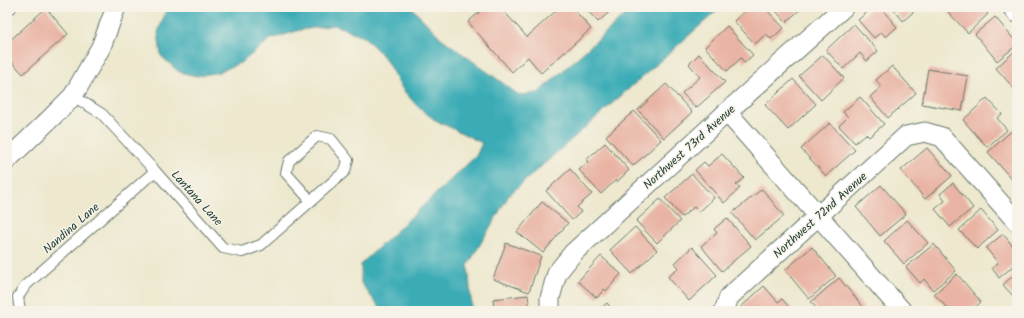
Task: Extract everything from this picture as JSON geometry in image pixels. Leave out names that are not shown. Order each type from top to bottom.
[{"type":"street","points":[[7,160],[73,96],[101,47],[116,7]]},
{"type":"street","name":"Northwest 73rd Avenue","points":[[550,304],[557,273],[573,253],[844,7]]},
{"type":"street","points":[[1012,7],[1017,13]]},
{"type":"street","points":[[727,112],[902,311]]},
{"type":"street","name":"Northwest 72nd Avenue","points":[[724,311],[729,297],[906,136],[925,132],[942,137],[1017,222]]},
{"type":"lane","name":"Lantana Lane","points":[[73,96],[102,114],[224,248],[242,252],[261,245],[311,202],[345,171],[348,160],[331,139],[317,136],[288,161],[286,173],[311,202]]},
{"type":"lane","name":"Nandina Lane","points":[[20,311],[18,297],[26,285],[155,171]]},
{"type":"water","points":[[168,7],[411,7],[441,38],[519,95],[538,93],[634,7],[721,7],[509,195],[468,265],[472,311],[382,311],[361,283],[361,264],[476,156],[482,143],[435,120],[418,107],[403,90],[384,57],[364,37],[335,25],[300,30],[271,39],[242,62],[219,72],[197,76],[179,72],[161,56],[158,32]]},
{"type":"building","points":[[485,7],[500,7],[527,37],[560,7],[572,7],[591,29],[541,73],[528,57],[512,72],[468,22]]},
{"type":"building","points":[[584,7],[615,7],[598,22]]},
{"type":"building","points":[[749,7],[764,7],[784,28],[771,39],[766,34],[755,44],[734,21]]},
{"type":"building","points":[[772,7],[803,7],[786,22]]},
{"type":"building","points":[[873,7],[880,7],[897,27],[886,37],[881,32],[874,38],[858,20]]},
{"type":"building","points":[[892,7],[919,7],[903,21]]},
{"type":"building","points":[[953,7],[981,7],[988,14],[968,33],[948,12]]},
{"type":"building","points":[[46,8],[68,34],[23,74],[10,60],[7,62],[7,40],[8,42]]},
{"type":"building","points":[[995,17],[1017,43],[1017,45],[997,61],[975,34]]},
{"type":"building","points":[[854,24],[878,51],[867,61],[860,53],[843,69],[826,50]]},
{"type":"building","points":[[727,26],[753,55],[744,63],[741,58],[727,71],[705,47]]},
{"type":"building","points":[[1017,49],[1017,92],[996,68]]},
{"type":"building","points":[[699,54],[725,82],[696,108],[682,93],[700,77],[689,64]]},
{"type":"building","points":[[823,55],[844,78],[821,100],[799,76]]},
{"type":"building","points":[[892,66],[916,93],[888,118],[870,97],[881,87],[876,80]]},
{"type":"building","points":[[928,69],[968,76],[962,111],[922,104]]},
{"type":"building","points":[[793,79],[816,104],[788,130],[765,105]]},
{"type":"building","points":[[666,84],[692,112],[664,138],[638,110]]},
{"type":"building","points":[[860,97],[884,124],[869,137],[866,134],[855,143],[839,126],[848,117],[843,112]]},
{"type":"building","points":[[987,98],[1002,114],[997,118],[1007,130],[987,147],[963,120]]},
{"type":"building","points":[[634,111],[661,140],[633,166],[606,136]]},
{"type":"building","points":[[830,123],[855,150],[826,176],[801,149]]},
{"type":"building","points":[[1017,126],[1017,185],[988,152]]},
{"type":"building","points":[[605,143],[629,170],[617,182],[616,180],[601,194],[579,170],[588,162],[586,160]]},
{"type":"building","points":[[927,148],[952,176],[925,199],[901,170]]},
{"type":"building","points":[[722,154],[744,178],[736,185],[740,188],[724,203],[695,170],[704,162],[708,166]]},
{"type":"building","points":[[570,169],[592,194],[577,207],[581,212],[572,220],[546,191]]},
{"type":"building","points":[[692,174],[714,198],[699,212],[694,207],[682,217],[665,198]]},
{"type":"building","points":[[953,183],[973,208],[950,227],[935,209],[945,201],[940,194]]},
{"type":"building","points":[[881,185],[906,214],[880,236],[856,207]]},
{"type":"building","points":[[762,189],[784,216],[755,240],[732,213]]},
{"type":"building","points":[[660,199],[680,221],[657,243],[636,221]]},
{"type":"building","points":[[542,202],[568,223],[543,253],[517,232]]},
{"type":"building","points":[[981,210],[998,230],[977,249],[959,230]]},
{"type":"building","points":[[727,218],[751,246],[722,271],[701,246],[717,233],[714,229]]},
{"type":"building","points":[[907,220],[928,243],[904,264],[884,241]]},
{"type":"building","points":[[635,227],[657,250],[632,274],[610,250]]},
{"type":"building","points":[[1003,234],[1017,251],[1017,263],[999,278],[992,268],[998,263],[986,248]]},
{"type":"building","points":[[506,243],[541,256],[529,292],[493,279]]},
{"type":"building","points":[[934,244],[956,271],[933,290],[924,279],[920,283],[906,267]]},
{"type":"building","points":[[692,247],[717,275],[689,301],[668,277],[679,268],[675,263]]},
{"type":"building","points":[[812,247],[836,276],[809,299],[785,270]]},
{"type":"building","points":[[601,256],[621,274],[606,291],[604,289],[597,298],[578,281]]},
{"type":"building","points":[[1017,272],[1017,294],[1014,297],[1003,285]]},
{"type":"building","points":[[957,274],[981,302],[971,311],[950,311],[934,294]]},
{"type":"building","points":[[839,278],[864,308],[860,311],[819,311],[811,302]]},
{"type":"building","points":[[764,286],[778,302],[782,299],[793,311],[744,311],[741,307]]},
{"type":"building","points":[[528,295],[530,311],[494,311],[493,299]]},
{"type":"building","points":[[607,303],[613,311],[598,311]]}]
